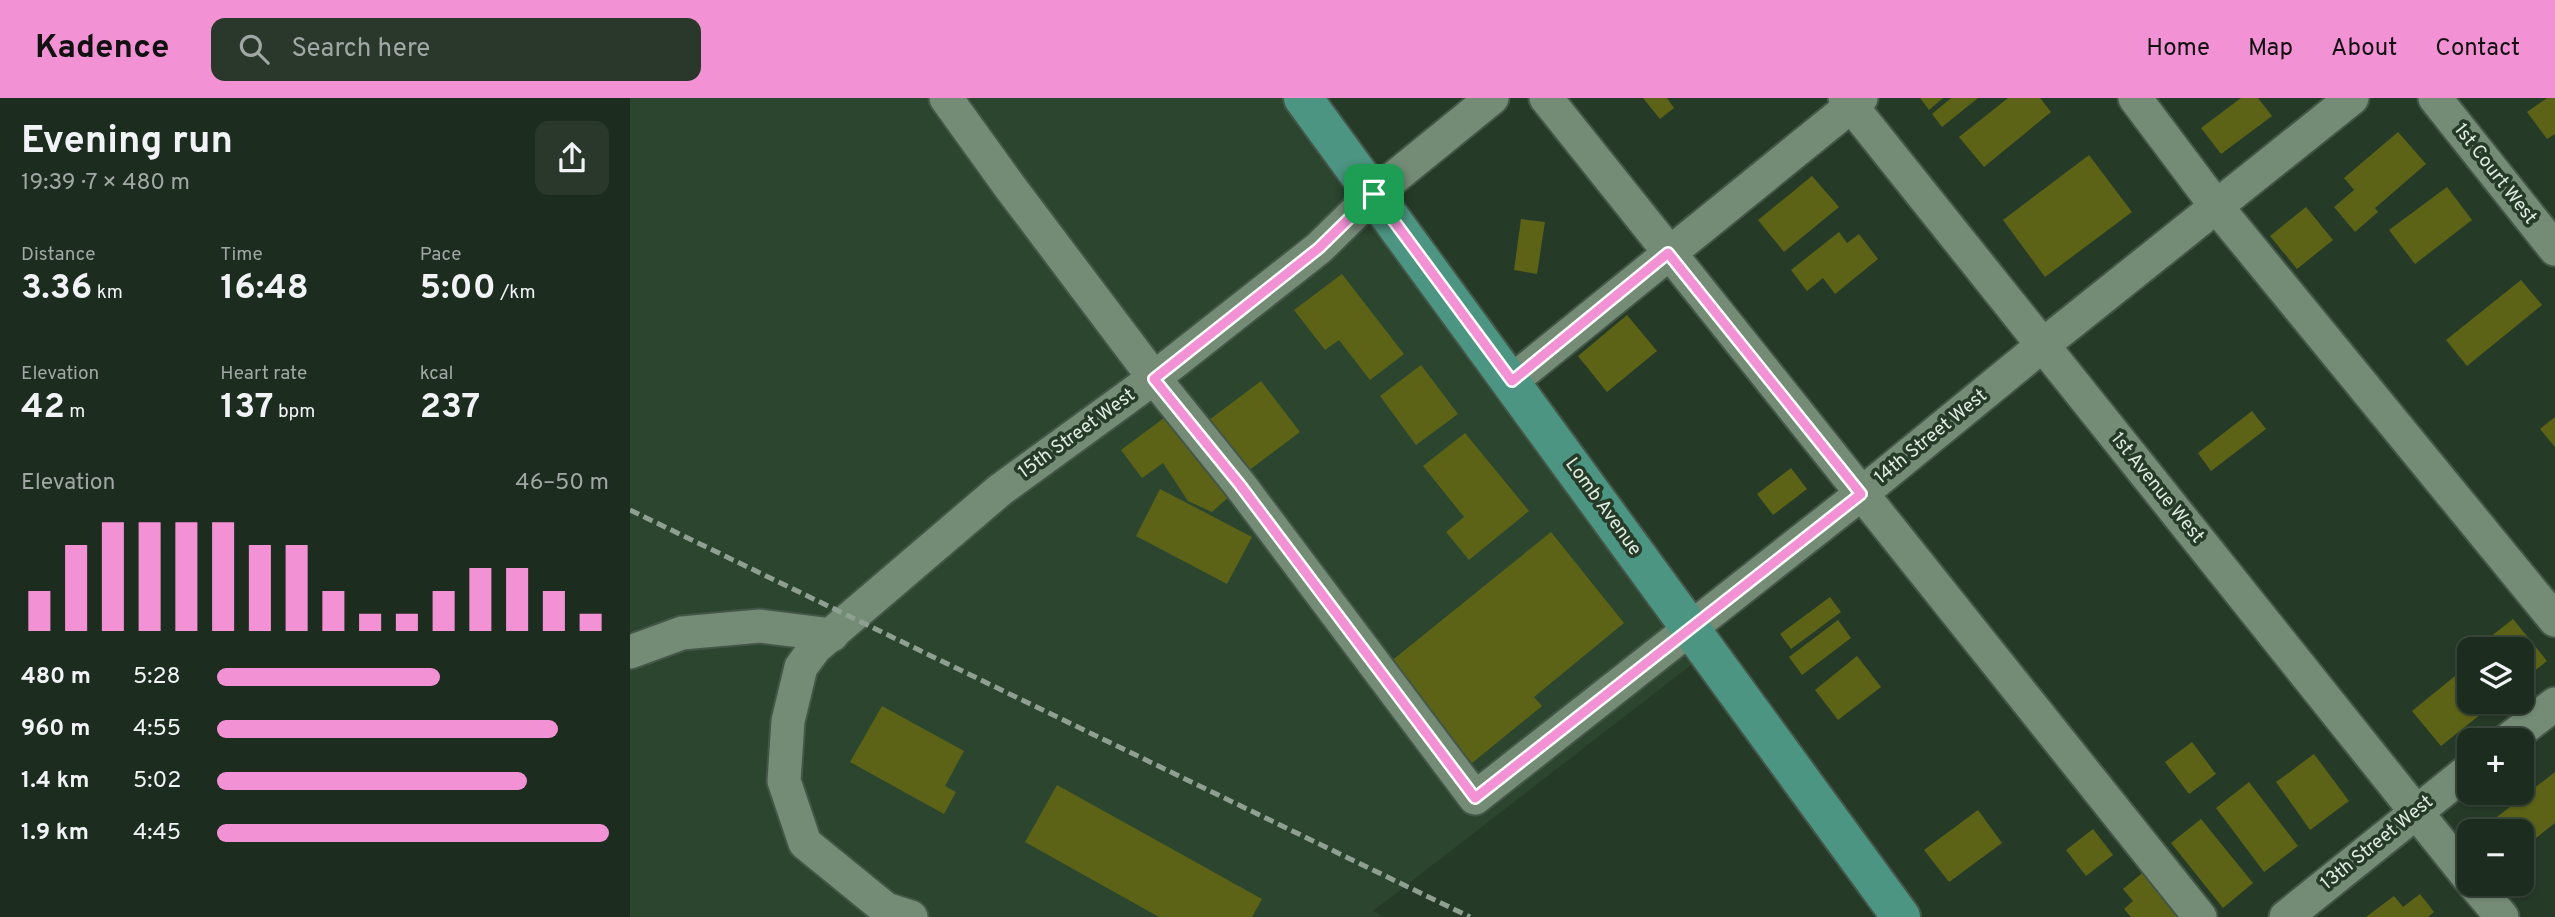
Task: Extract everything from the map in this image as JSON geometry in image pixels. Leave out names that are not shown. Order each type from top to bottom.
[{"type":"main road","name":"Lomb Avenue","points":[[1304,98],[1901,917]]},
{"type":"street","points":[[946,98],[1154,379]]},
{"type":"street","name":"15th Street West","points":[[911,917],[886,909],[805,843],[785,781],[788,721],[801,667],[815,648],[1000,490],[1154,379],[1319,248],[1374,194],[1492,98]]},
{"type":"street","points":[[1546,98],[2200,917]]},
{"type":"street","points":[[2135,98],[2216,206],[2555,620]]},
{"type":"street","name":"14th Street West","points":[[1154,379],[1240,485],[1475,798],[1861,494],[2352,98]]},
{"type":"street","name":"1st Court West","points":[[2435,98],[2555,249]]},
{"type":"street","points":[[1512,381],[1852,100]]},
{"type":"street","name":"1st Avenue West","points":[[1852,100],[2043,345],[2457,863]]},
{"type":"street","points":[[630,652],[682,634],[760,626],[832,635]]},
{"type":"street","points":[[2524,728],[2555,704]]},
{"type":"street","name":"13th Street West","points":[[2286,917],[2457,780]]},
{"type":"street","points":[[2484,896],[2502,917]]},
{"type":"shaded area","points":[[630,98],[1281,98],[1695,662],[1373,911],[1384,917],[630,917]]},
{"type":"building","points":[[1643,98],[1667,98],[1674,108],[1660,119]]},
{"type":"building","points":[[1920,98],[1943,98],[1929,110]]},
{"type":"building","points":[[1951,98],[1978,98],[1942,127],[1932,114]]},
{"type":"building","points":[[2008,98],[2040,98],[2051,112],[1984,167],[1959,137]]},
{"type":"building","points":[[2241,98],[2258,98],[2272,116],[2221,154],[2201,128]]},
{"type":"building","points":[[2547,98],[2555,98],[2555,134],[2547,139],[2527,112]]},
{"type":"building","points":[[2398,132],[2426,164],[2375,208],[2378,212],[2355,232],[2334,207],[2354,190],[2344,178]]},
{"type":"building","points":[[2089,155],[2132,212],[2045,277],[2003,220]]},
{"type":"building","points":[[1812,176],[1839,207],[1784,252],[1758,220]]},
{"type":"building","points":[[2447,187],[2472,220],[2415,264],[2389,230]]},
{"type":"building","points":[[2306,207],[2333,240],[2297,269],[2270,236]]},
{"type":"building","points":[[1521,219],[1545,222],[1537,274],[1514,270]]},
{"type":"building","points":[[1839,232],[1847,243],[1859,234],[1878,259],[1835,294],[1823,278],[1807,291],[1791,270]]},
{"type":"building","points":[[1342,274],[1404,354],[1370,380],[1339,340],[1325,350],[1294,310]]},
{"type":"building","points":[[2521,280],[2542,305],[2467,366],[2446,340]]},
{"type":"building","points":[[1627,315],[1657,351],[1607,392],[1578,356]]},
{"type":"building","points":[[1421,365],[1458,414],[1416,445],[1380,396]]},
{"type":"building","points":[[1261,381],[1300,432],[1248,471],[1209,420]]},
{"type":"building","points":[[2252,411],[2266,429],[2211,471],[2198,453]]},
{"type":"building","points":[[1172,412],[1233,493],[1212,512],[1188,501],[1163,463],[1142,478],[1121,450]]},
{"type":"building","points":[[2555,417],[2555,447],[2540,429]]},
{"type":"building","points":[[1465,433],[1529,511],[1469,560],[1446,532],[1464,517],[1423,466]]},
{"type":"building","points":[[1791,468],[1807,489],[1773,515],[1757,494]]},
{"type":"building","points":[[1160,489],[1252,537],[1227,584],[1136,536]]},
{"type":"building","points":[[1551,532],[1624,623],[1534,697],[1542,706],[1472,763],[1390,662]]},
{"type":"building","points":[[1830,597],[1841,612],[1791,649],[1780,634]]},
{"type":"building","points":[[2513,619],[2528,637],[2490,637]]},
{"type":"building","points":[[1838,620],[1851,638],[1802,675],[1789,657]]},
{"type":"building","points":[[2534,645],[2547,661],[2534,671]]},
{"type":"building","points":[[1857,656],[1881,687],[1838,720],[1815,690]]},
{"type":"building","points":[[2457,674],[2457,714],[2481,714],[2464,728],[2457,728],[2457,733],[2441,746],[2412,711]]},
{"type":"building","points":[[882,706],[964,751],[945,786],[956,792],[944,814],[850,762]]},
{"type":"building","points":[[2192,742],[2216,774],[2189,794],[2165,762]]},
{"type":"building","points":[[2314,754],[2349,801],[2310,830],[2276,782]]},
{"type":"building","points":[[2555,772],[2555,823],[2534,840],[2534,819],[2494,819],[2512,805],[2534,805],[2534,788]]},
{"type":"building","points":[[2249,782],[2298,846],[2264,872],[2216,808]]},
{"type":"building","points":[[1057,785],[1262,899],[1252,917],[1159,917],[1025,842]]},
{"type":"building","points":[[1978,810],[2002,843],[1949,882],[1924,850]]},
{"type":"building","points":[[2201,819],[2253,883],[2223,908],[2171,843]]},
{"type":"building","points":[[2093,829],[2113,855],[2086,876],[2066,850]]},
{"type":"building","points":[[2147,869],[2185,917],[2131,917],[2124,909],[2133,901],[2123,889]]},
{"type":"building","points":[[2420,894],[2434,912],[2428,917],[2366,917],[2394,896],[2403,907]]},
{"type":"railway","points":[[630,510],[1470,917]]},
{"type":"route","points":[[1374,194],[1512,381],[1668,253],[1861,494],[1475,798],[1240,485],[1154,379],[1319,248],[1374,194]]}]
